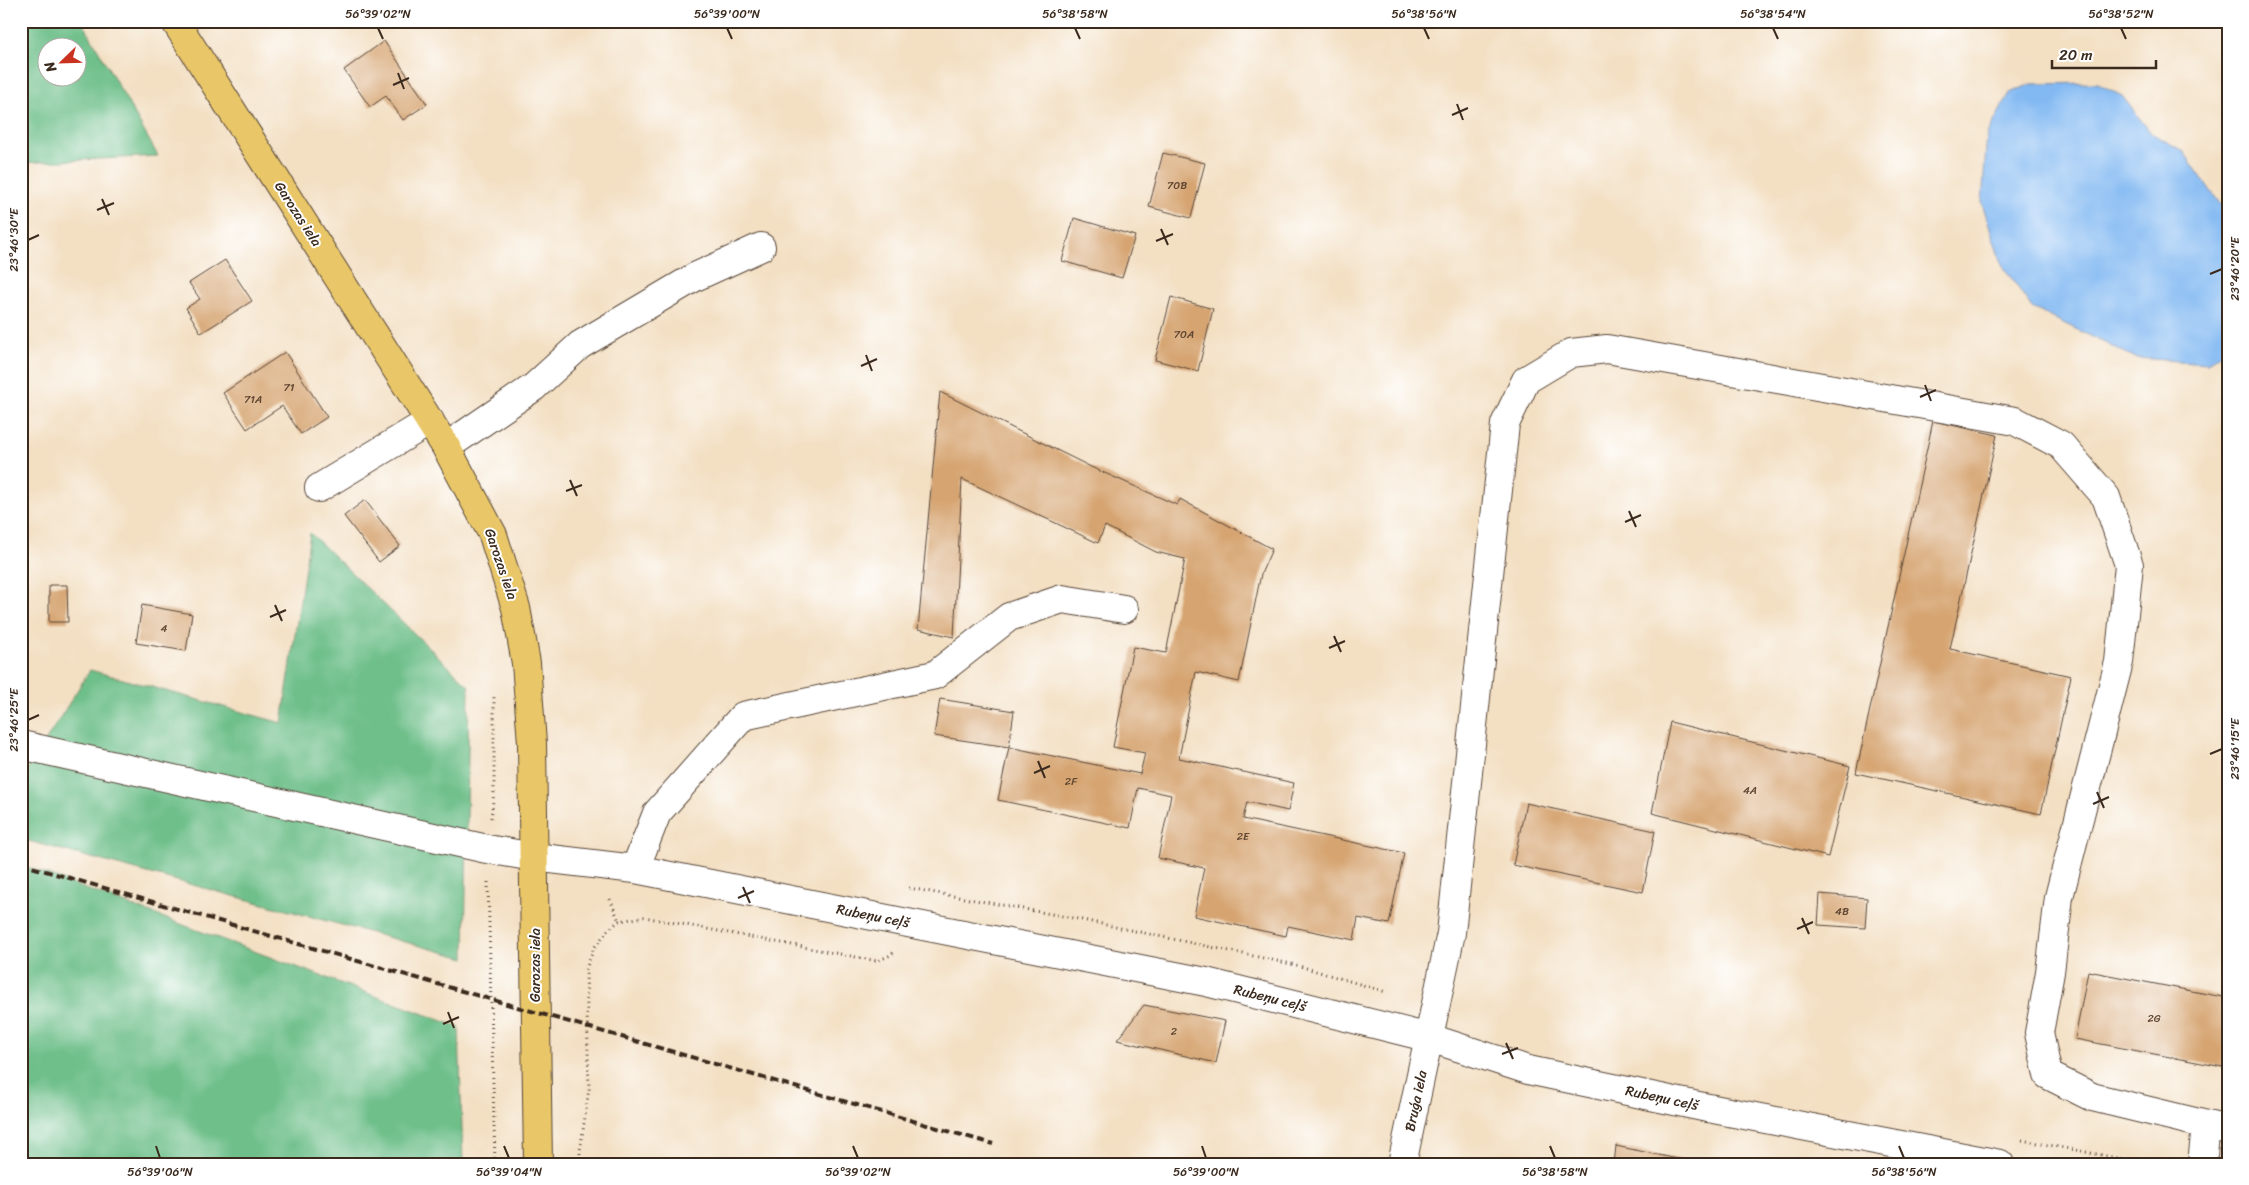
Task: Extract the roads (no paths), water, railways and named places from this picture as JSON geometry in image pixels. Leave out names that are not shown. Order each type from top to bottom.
[{"type":"main road","name":"Garozas iela","points":[[175,21],[430,421],[493,535],[516,608],[526,663],[532,742],[538,1164]]},
{"type":"street","points":[[446,447],[534,387],[580,345],[695,277],[761,246]]},
{"type":"street","name":"Bruģa iela","points":[[1402,1164],[1451,933],[1505,424],[1526,380],[1570,353],[1607,349],[2015,421],[2060,445],[2106,497],[2129,565],[2119,662],[2059,897],[2050,972],[2039,1032],[2048,1076],[2092,1097],[2217,1128]]},
{"type":"street","points":[[319,488],[430,421]]},
{"type":"street","points":[[635,869],[657,813],[742,716],[935,675],[1009,617],[1062,599],[1124,609]]},
{"type":"street","name":"Rubeņu ceļš","points":[[21,745],[487,849],[534,857],[635,869],[1206,982],[1430,1038],[1528,1070],[1703,1107],[2000,1164]]},
{"type":"street","points":[[2202,1164],[2217,1128]]},
{"type":"water","points":[[2097,83],[2122,96],[2151,133],[2183,151],[2220,204],[2228,220],[2228,348],[2208,363],[2136,358],[2032,308],[2001,263],[1982,203],[1987,134],[2010,93],[2031,84]]},
{"type":"railway","points":[[21,864],[993,1144]]}]
